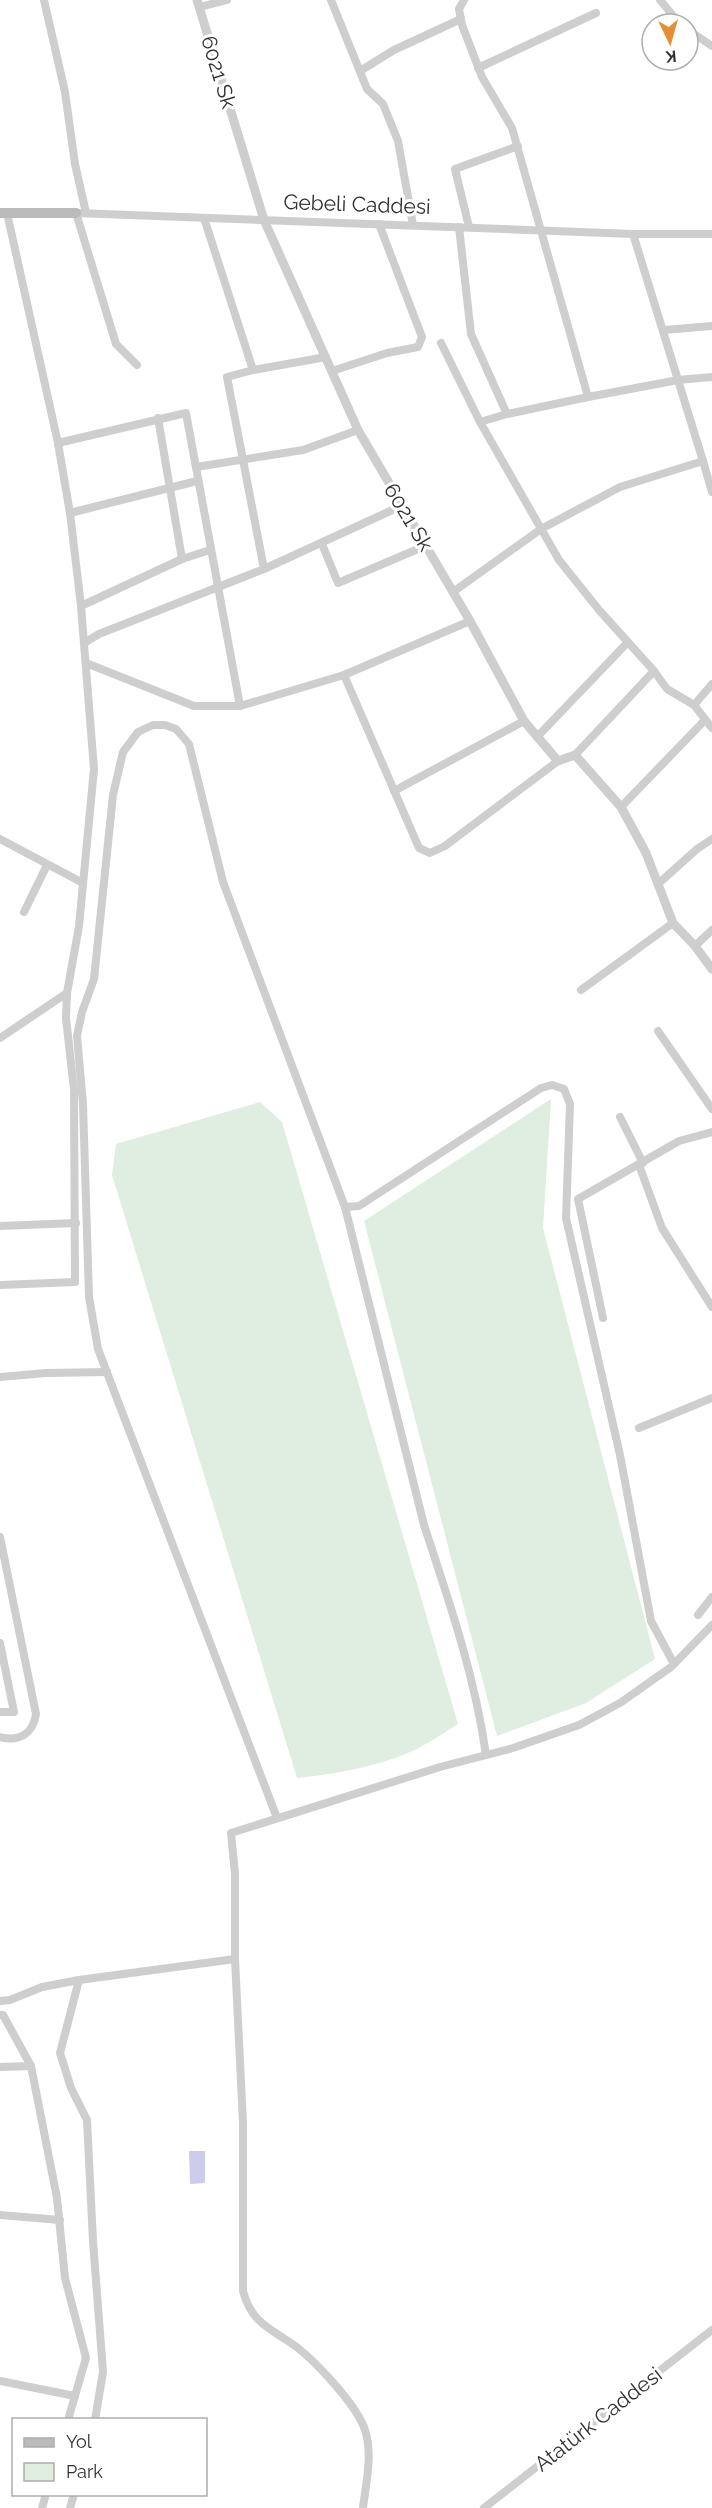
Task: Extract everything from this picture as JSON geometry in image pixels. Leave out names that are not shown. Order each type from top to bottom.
[{"type":"main road","name":"Gebeli Caddesi","points":[[3,213],[81,213]]},
{"type":"street","points":[[44,0],[65,92],[81,213],[116,344],[137,365]]},
{"type":"street","points":[[198,4],[227,0]]},
{"type":"street","points":[[332,0],[368,89],[383,104],[398,141],[412,225]]},
{"type":"street","points":[[464,0],[459,9],[461,19],[478,68],[512,128],[588,397]]},
{"type":"street","points":[[660,0],[670,12]]},
{"type":"street","name":"6021 Sk","points":[[198,4],[264,220],[358,430],[470,621],[524,721],[558,761]]},
{"type":"street","points":[[478,68],[596,13]]},
{"type":"street","points":[[360,71],[394,50],[461,19]]},
{"type":"street","points":[[469,227],[455,169],[518,146]]},
{"type":"street","points":[[0,1285],[75,1282],[74,1090],[66,1032],[67,993],[75,954],[94,769],[81,606],[70,513],[58,443],[3,213]]},
{"type":"street","name":"Gebeli Caddesi","points":[[81,213],[633,234],[712,234]]},
{"type":"street","points":[[204,218],[253,370]]},
{"type":"street","points":[[332,371],[387,353],[418,347],[422,337],[379,224]]},
{"type":"street","points":[[459,227],[471,334],[507,414]]},
{"type":"street","points":[[633,234],[712,489]]},
{"type":"street","points":[[664,330],[712,326]]},
{"type":"street","points":[[441,343],[480,422],[559,560],[599,610],[654,670],[667,689],[693,705],[712,728]]},
{"type":"street","points":[[264,569],[227,377],[326,357]]},
{"type":"street","points":[[480,422],[588,397],[712,376]]},
{"type":"street","points":[[58,443],[186,413],[240,706]]},
{"type":"street","points":[[158,418],[182,559]]},
{"type":"street","points":[[196,467],[303,450],[358,430]]},
{"type":"street","points":[[453,592],[540,529],[620,487],[703,461]]},
{"type":"street","points":[[70,513],[197,481]]},
{"type":"street","points":[[84,644],[99,634],[218,588],[322,544],[401,506]]},
{"type":"street","points":[[322,544],[338,583],[425,546]]},
{"type":"street","points":[[81,606],[182,559],[210,550]]},
{"type":"street","points":[[86,663],[194,706],[240,706],[344,675],[470,621]]},
{"type":"street","points":[[537,737],[628,642]]},
{"type":"street","points":[[344,675],[419,848],[430,854],[445,846],[558,761],[574,755],[654,670]]},
{"type":"street","points":[[693,705],[712,684]]},
{"type":"street","points":[[621,807],[705,720]]},
{"type":"street","points":[[394,791],[524,721]]},
{"type":"street","points":[[277,1818],[94,1337],[89,1297],[83,1104],[76,1036],[94,979],[113,795],[123,752],[129,742],[145,728],[153,725],[165,725],[176,729],[189,744],[223,882],[345,1207],[424,1526],[442,1575],[468,1664],[486,1755]]},
{"type":"street","points":[[574,755],[621,807],[646,853],[673,923],[695,946],[712,969]]},
{"type":"street","points":[[0,839],[83,883]]},
{"type":"street","points":[[658,884],[697,849],[712,839]]},
{"type":"street","points":[[24,912],[47,865]]},
{"type":"street","points":[[581,990],[673,923]]},
{"type":"street","points":[[695,946],[712,930]]},
{"type":"street","points":[[0,1038],[67,993]]},
{"type":"street","points":[[658,1030],[712,1109]]},
{"type":"street","points":[[345,1207],[359,1206],[541,1088],[552,1085],[564,1089],[570,1104],[566,1218],[618,1446],[651,1621],[674,1664]]},
{"type":"street","points":[[620,1117],[641,1164],[662,1228],[712,1308]]},
{"type":"street","points":[[603,1318],[578,1200],[584,1194],[679,1141],[712,1132]]},
{"type":"street","points":[[0,1226],[76,1223]]},
{"type":"street","points":[[0,1377],[108,1372]]},
{"type":"street","points":[[639,1428],[712,1398]]},
{"type":"street","points":[[0,1537],[36,1714],[31,1730],[22,1737],[7,1739],[0,1737]]},
{"type":"street","points":[[698,1615],[712,1597]]},
{"type":"street","points":[[363,2508],[368,2457],[365,2429],[341,2393],[304,2352],[264,2325],[252,2314],[243,2291],[243,2123],[235,1959],[235,1874],[231,1833],[579,1725],[620,1703],[674,1664],[712,1625]]},
{"type":"street","points":[[0,1643],[14,1712],[0,1712]]},
{"type":"street","points":[[0,2001],[10,2000],[42,1987],[80,1980],[235,1959]]},
{"type":"street","points":[[80,1980],[60,2053],[71,2088],[87,2120],[103,2372],[95,2418]]},
{"type":"street","points":[[0,2015],[3,2015],[31,2066],[60,2220],[65,2278],[86,2358],[69,2418]]},
{"type":"street","points":[[0,2067],[31,2066]]},
{"type":"street","points":[[0,2215],[60,2220]]},
{"type":"street","name":"Atatürk Caddesi","points":[[484,2508],[712,2330]]},
{"type":"street","points":[[0,2380],[75,2396]]},
{"type":"green space","points":[[551,1099],[543,1228],[655,1659],[586,1703],[497,1736],[364,1221]]},
{"type":"green space","points":[[260,1102],[282,1122],[458,1724],[427,1744],[394,1758],[345,1771],[297,1778],[112,1175],[116,1144]]},
{"type":"water","points":[[189,2151],[205,2151],[205,2183],[190,2184]]}]
